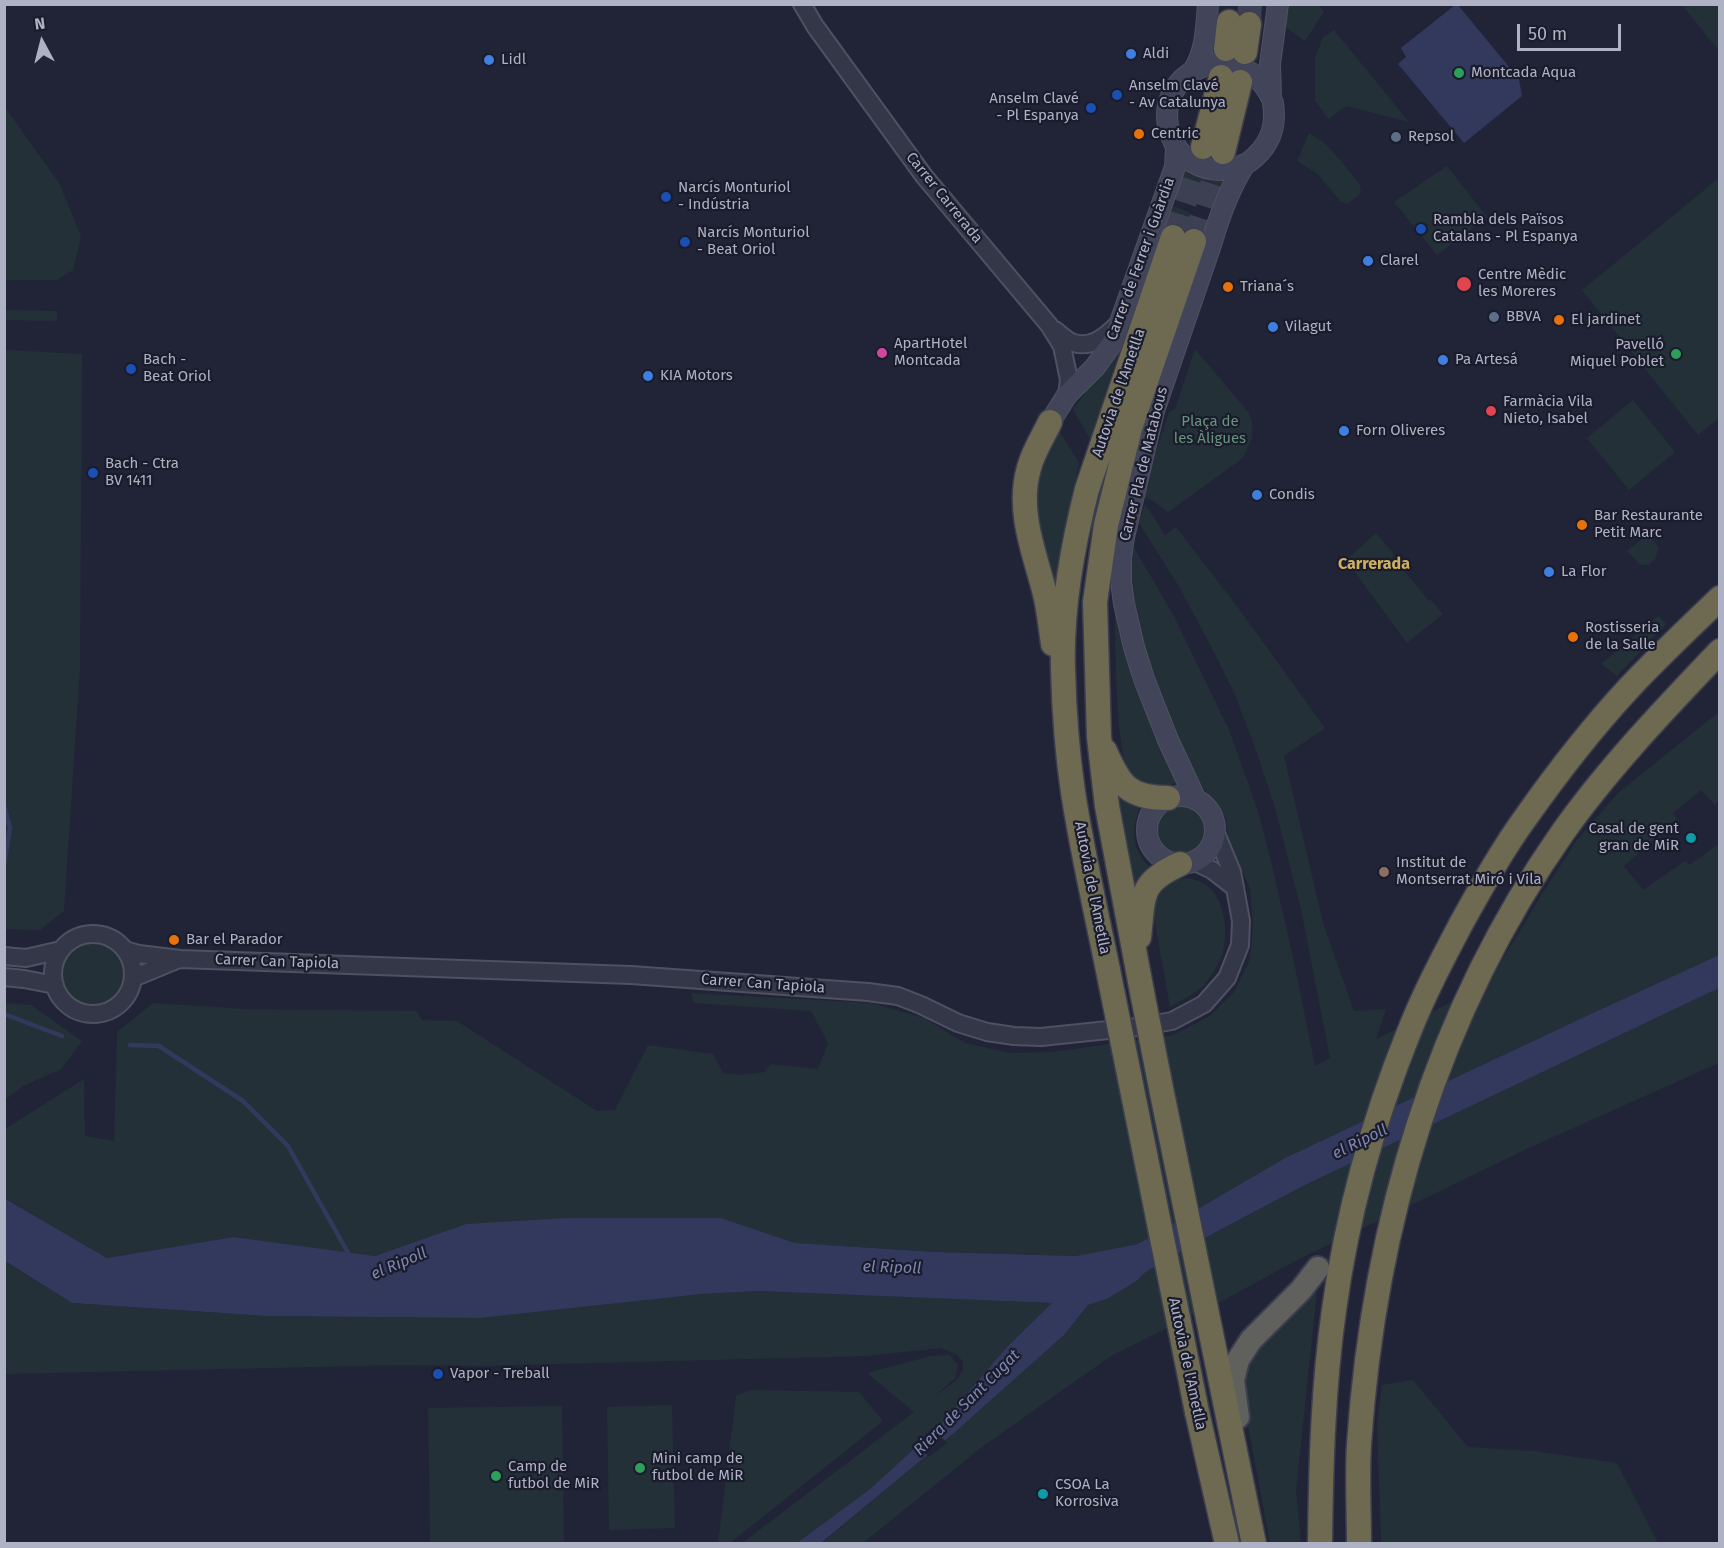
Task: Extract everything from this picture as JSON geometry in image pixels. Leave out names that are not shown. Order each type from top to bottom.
[{"type":"highway","points":[[1236,51],[1239,23]]},
{"type":"highway","points":[[1213,149],[1231,80]]},
{"type":"highway","name":"Autovia de l'Ametlla","points":[[1227,1544],[1197,1412],[1073,792],[1063,669],[1068,580],[1077,528],[1098,452],[1183,239],[1133,417],[1106,525],[1095,602],[1099,737],[1107,806],[1136,963],[1254,1544]]},
{"type":"highway","points":[[1050,422],[1028,469],[1025,493],[1028,537],[1046,600],[1054,651],[1064,684]]},
{"type":"highway","points":[[1320,1544],[1320,1482],[1326,1374],[1347,1236],[1380,1109],[1409,1030],[1438,967],[1483,884],[1525,818],[1579,747],[1628,690],[1719,598]]},
{"type":"highway","points":[[1359,1544],[1359,1445],[1365,1378],[1387,1238],[1422,1110],[1462,1010],[1521,897],[1563,832],[1612,768],[1658,715],[1719,651]]},
{"type":"highway","points":[[1099,737],[1116,773],[1129,790],[1142,796],[1168,798]]},
{"type":"highway","points":[[1136,963],[1143,897],[1149,885],[1161,873],[1186,863]]},
{"type":"highway","points":[[1254,1544],[1233,1380],[1234,1370],[1251,1340],[1301,1290],[1318,1268]]},
{"type":"main road","points":[[1208,4],[1201,58],[1193,71],[1179,84],[1170,100],[1168,127],[1176,148],[1181,154],[1210,169],[1232,169],[1247,163],[1260,154],[1272,135],[1275,113],[1270,64],[1278,4]]},
{"type":"main road","points":[[1193,71],[1211,64],[1239,66],[1262,81],[1272,100]]},
{"type":"main road","name":"Carrer de Ferrer i Guàrdia","points":[[1050,422],[1067,396],[1095,368],[1113,342],[1175,167],[1176,148]]},
{"type":"main road","name":"Carrer Pla de Matabous","points":[[1196,800],[1168,740],[1134,647],[1124,604],[1121,558],[1154,411],[1215,229],[1229,192],[1247,163]]},
{"type":"main road","points":[[1180,796],[1196,800],[1209,810],[1215,831],[1213,841],[1205,854],[1186,863],[1170,862],[1155,852],[1150,845],[1147,836],[1149,818],[1160,803],[1168,798],[1180,796]]},
{"type":"street","name":"Carrer Carrerada","points":[[802,4],[814,26],[924,176],[1049,325],[1062,346],[1069,380],[1067,396]]},
{"type":"street","points":[[1049,325],[1071,342],[1083,344],[1095,343],[1120,322]]},
{"type":"street","name":"Carrer Can Tapiola","points":[[125,950],[180,959],[631,975],[868,992],[898,996],[958,1023],[987,1032],[1014,1036],[1041,1037],[1137,1027],[1172,1021],[1204,1004],[1227,978],[1240,945],[1241,921],[1232,872],[1215,831]]},
{"type":"street","points":[[1186,863],[1212,870],[1235,888]]},
{"type":"street","points":[[89,934],[101,935],[112,939],[125,950],[133,968],[133,978],[126,997],[119,1004],[105,1013],[96,1014],[82,1012],[65,1002],[55,986],[53,973],[55,961],[69,942],[89,934]]},
{"type":"street","points":[[4,956],[26,958],[61,950]]},
{"type":"street","name":"Carrer Can Tapiola","points":[[133,978],[180,959]]},
{"type":"street","points":[[4,977],[55,986]]},
{"type":"green space","points":[[1289,5],[1319,5],[1324,12],[1305,41],[1285,27]]},
{"type":"green space","points":[[1682,5],[1719,5],[1719,51]]},
{"type":"green space","points":[[1334,30],[1409,122],[1346,106],[1329,119],[1315,101],[1315,58],[1323,37]]},
{"type":"green space","points":[[5,107],[59,183],[81,236],[73,270],[57,280],[5,280]]},
{"type":"green space","points":[[1309,133],[1322,141],[1334,153],[1359,183],[1361,192],[1347,204],[1340,201],[1318,174],[1297,161]]},
{"type":"green space","points":[[1447,166],[1487,217],[1437,255],[1394,202]]},
{"type":"green space","points":[[1183,167],[1229,178],[1225,190],[1180,194],[1176,185]]},
{"type":"green space","name":"Pavelló Miquel Poblet","points":[[1719,178],[1719,418],[1698,435],[1582,290]]},
{"type":"green space","points":[[1170,205],[1189,212],[1203,244],[1162,230]]},
{"type":"green space","points":[[5,310],[57,311],[57,321],[5,320]]},
{"type":"green space","points":[[1119,349],[1091,441],[1073,409]]},
{"type":"green space","name":"Plaça de les Àligues","points":[[1195,349],[1249,413],[1252,422],[1252,438],[1243,458],[1168,512],[1152,500],[1141,497],[1169,412],[1175,409]]},
{"type":"green space","points":[[5,350],[82,354],[80,668],[64,911],[40,930],[5,929]]},
{"type":"green space","points":[[1633,400],[1675,452],[1629,490],[1587,438]]},
{"type":"green space","points":[[1057,427],[1079,463],[1054,596],[1035,512],[1036,481]]},
{"type":"green space","points":[[1145,504],[1165,535],[1176,527],[1325,728],[1284,756],[1323,923],[1354,1011],[1386,1009],[1376,1039],[1487,985],[1577,840],[1618,793],[1719,712],[1719,801],[1715,805],[1701,790],[1673,813],[1677,819],[1624,866],[1643,890],[1685,861],[1689,865],[1719,844],[1719,955],[1285,1158],[1138,1244],[1076,1256],[936,1252],[795,1243],[721,1218],[466,1224],[375,1256],[234,1237],[107,1258],[5,1198],[5,1129],[84,1079],[85,1136],[114,1141],[117,1032],[153,1003],[244,1009],[416,1011],[422,1020],[457,1021],[597,1111],[615,1110],[648,1045],[713,1054],[723,1073],[741,1075],[765,1072],[770,1064],[818,1069],[828,1043],[811,1011],[694,1003],[691,993],[871,1003],[924,1018],[965,1043],[1010,1053],[1052,1052],[1173,1035],[1210,1016],[1234,992],[1250,959],[1253,923],[1250,888],[1230,847],[1225,816],[1203,788],[1185,759],[1147,660],[1134,611],[1127,572],[1129,539],[1174,616],[1229,730],[1258,811],[1271,861],[1315,1066],[1330,1058],[1301,909],[1274,804],[1255,747],[1235,695],[1213,650],[1178,585],[1139,523]]},
{"type":"green space","points":[[1376,533],[1429,601],[1431,600],[1443,614],[1407,643],[1346,560]]},
{"type":"green space","points":[[1648,534],[1659,548],[1655,559],[1648,565],[1639,564],[1627,551]]},
{"type":"green space","points":[[1115,603],[1141,695],[1161,750],[1179,783],[1156,787],[1144,786],[1134,781],[1127,769],[1119,725]]},
{"type":"green space","points":[[1658,616],[1666,624],[1617,676],[1601,664]]},
{"type":"green space","points":[[1118,790],[1140,806],[1134,832],[1136,847],[1151,869],[1134,895]]},
{"type":"green space","points":[[1181,803],[1191,805],[1200,811],[1206,820],[1208,830],[1206,840],[1200,849],[1191,855],[1181,857],[1171,855],[1162,849],[1156,840],[1154,830],[1156,820],[1162,811],[1171,805]]},
{"type":"green space","points":[[1188,878],[1205,884],[1216,896],[1223,912],[1224,947],[1219,962],[1205,984],[1170,1007],[1153,912],[1157,893],[1172,880]]},
{"type":"green space","points":[[93,941],[105,944],[116,951],[123,962],[126,974],[123,986],[116,997],[105,1004],[93,1007],[81,1004],[70,997],[63,986],[60,974],[63,962],[70,951],[81,944]]},
{"type":"green space","points":[[1719,988],[1719,1063],[1533,1146],[1299,1259],[1222,1301],[1111,1356],[982,1447],[863,1543],[821,1544],[954,1433],[1064,1335],[1088,1305],[1107,1299],[1135,1282],[1147,1271],[1305,1185]]},
{"type":"green space","points":[[5,1003],[31,1005],[82,1041],[61,1069],[23,1086],[5,1100]]},
{"type":"green space","points":[[4,1261],[72,1303],[267,1316],[480,1318],[702,1294],[759,1291],[1053,1303],[1007,1347],[939,1426],[870,1489],[797,1543],[741,1544],[914,1412],[867,1373],[931,1356],[950,1355],[958,1365],[955,1378],[934,1397],[957,1380],[963,1369],[963,1362],[957,1354],[940,1348],[867,1356],[476,1366],[402,1365],[5,1374]]},
{"type":"green space","points":[[1317,1291],[1296,1491],[1301,1543],[1270,1543],[1238,1372],[1262,1343]]},
{"type":"green space","points":[[1413,1380],[1468,1447],[1533,1451],[1617,1463],[1658,1543],[1381,1543],[1377,1424],[1382,1385]]},
{"type":"green space","points":[[749,1390],[859,1392],[883,1421],[730,1543],[718,1543],[736,1396]]},
{"type":"green space","name":"Mini camp de futbol de MiR","points":[[672,1405],[675,1528],[609,1530],[607,1407]]},
{"type":"green space","name":"Camp de futbol de MiR","points":[[562,1406],[564,1543],[430,1543],[428,1408]]},
{"type":"water","name":"Montcada Aqua","points":[[1455,5],[1458,5],[1519,79],[1522,96],[1464,143],[1398,64],[1406,57],[1401,48]]},
{"type":"water","points":[[1719,955],[1719,988],[1305,1185],[1147,1271],[1135,1282],[1107,1299],[1088,1305],[1064,1335],[954,1433],[821,1543],[797,1543],[870,1489],[939,1426],[1007,1347],[1052,1303],[759,1291],[702,1294],[480,1318],[267,1316],[72,1303],[5,1261],[4,1198],[107,1258],[234,1237],[375,1256],[466,1224],[568,1218],[721,1218],[795,1243],[936,1252],[1076,1256],[1138,1244],[1285,1158]]},
{"type":"pier","points":[[933,1428],[947,1443],[929,1457],[916,1443]]},
{"type":"waterway","points":[[4,806],[10,828],[4,865]]},
{"type":"waterway","points":[[4,1014],[62,1036]]},
{"type":"waterway","points":[[130,1045],[159,1046],[243,1101],[288,1146],[351,1258]]},
{"type":"tunnel","points":[[1249,24],[1250,4]]},
{"type":"tunnel","points":[[1173,237],[1203,147]]},
{"type":"tunnel","points":[[1194,241],[1223,152]]},
{"type":"place","name":"Aldi","points":[[1131,54]]},
{"type":"place","name":"Lidl","points":[[489,60]]},
{"type":"place","name":"Montcada Aqua","points":[[1459,73]]},
{"type":"place","name":"Anselm Clavé - Av Catalunya","points":[[1117,95]]},
{"type":"place","name":"Anselm Clavé - Pl Espanya","points":[[1091,108]]},
{"type":"place","name":"Centric","points":[[1139,134]]},
{"type":"place","name":"Repsol","points":[[1396,137]]},
{"type":"place","name":"Narcís Monturiol - Indústria","points":[[666,197]]},
{"type":"place","name":"Rambla dels Països Catalans - Pl Espanya","points":[[1421,229]]},
{"type":"place","name":"Narcís Monturiol - Beat Oriol","points":[[685,242]]},
{"type":"place","name":"Clarel","points":[[1368,261]]},
{"type":"place","name":"Centre Mèdic les Moreres","points":[[1464,284]]},
{"type":"place","name":"Triana´s","points":[[1228,287]]},
{"type":"place","name":"BBVA","points":[[1494,317]]},
{"type":"place","name":"El jardinet","points":[[1559,320]]},
{"type":"place","name":"Vilagut","points":[[1273,327]]},
{"type":"place","name":"ApartHotel Montcada","points":[[882,353]]},
{"type":"place","name":"Pavelló Miquel Poblet","points":[[1676,354]]},
{"type":"place","name":"Pa Artesá","points":[[1443,360]]},
{"type":"place","name":"Bach - Beat Oriol","points":[[131,369]]},
{"type":"place","name":"KIA Motors","points":[[648,376]]},
{"type":"place","name":"Farmàcia Vila Nieto, Isabel","points":[[1491,411]]},
{"type":"place","name":"Forn Oliveres","points":[[1344,431]]},
{"type":"place","name":"Bach - Ctra BV 1411","points":[[93,473]]},
{"type":"place","name":"Condis","points":[[1257,495]]},
{"type":"place","name":"Bar Restaurante Petit Marc","points":[[1582,525]]},
{"type":"place","name":"La Flor","points":[[1549,572]]},
{"type":"place","name":"Rostisseria de la Salle","points":[[1573,637]]},
{"type":"place","name":"Casal de gent gran de MiR","points":[[1691,838]]},
{"type":"place","name":"Institut de Montserrat Miró i Vila","points":[[1384,872]]},
{"type":"place","name":"Bar el Parador","points":[[174,940]]},
{"type":"place","name":"Vapor - Treball","points":[[438,1374]]},
{"type":"place","name":"Mini camp de futbol de MiR","points":[[640,1468]]},
{"type":"place","name":"Camp de futbol de MiR","points":[[496,1476]]},
{"type":"place","name":"CSOA La Korrosiva","points":[[1043,1494]]},
{"type":"district","name":"Carrerada","points":[[1374,565]]},
{"type":"water label","name":"el Ripoll","points":[[1360,1142]]},
{"type":"water label","name":"el Ripoll","points":[[399,1264]]},
{"type":"water label","name":"el Ripoll","points":[[892,1268]]},
{"type":"water label","name":"Riera de Sant Cugat","points":[[967,1403]]}]
